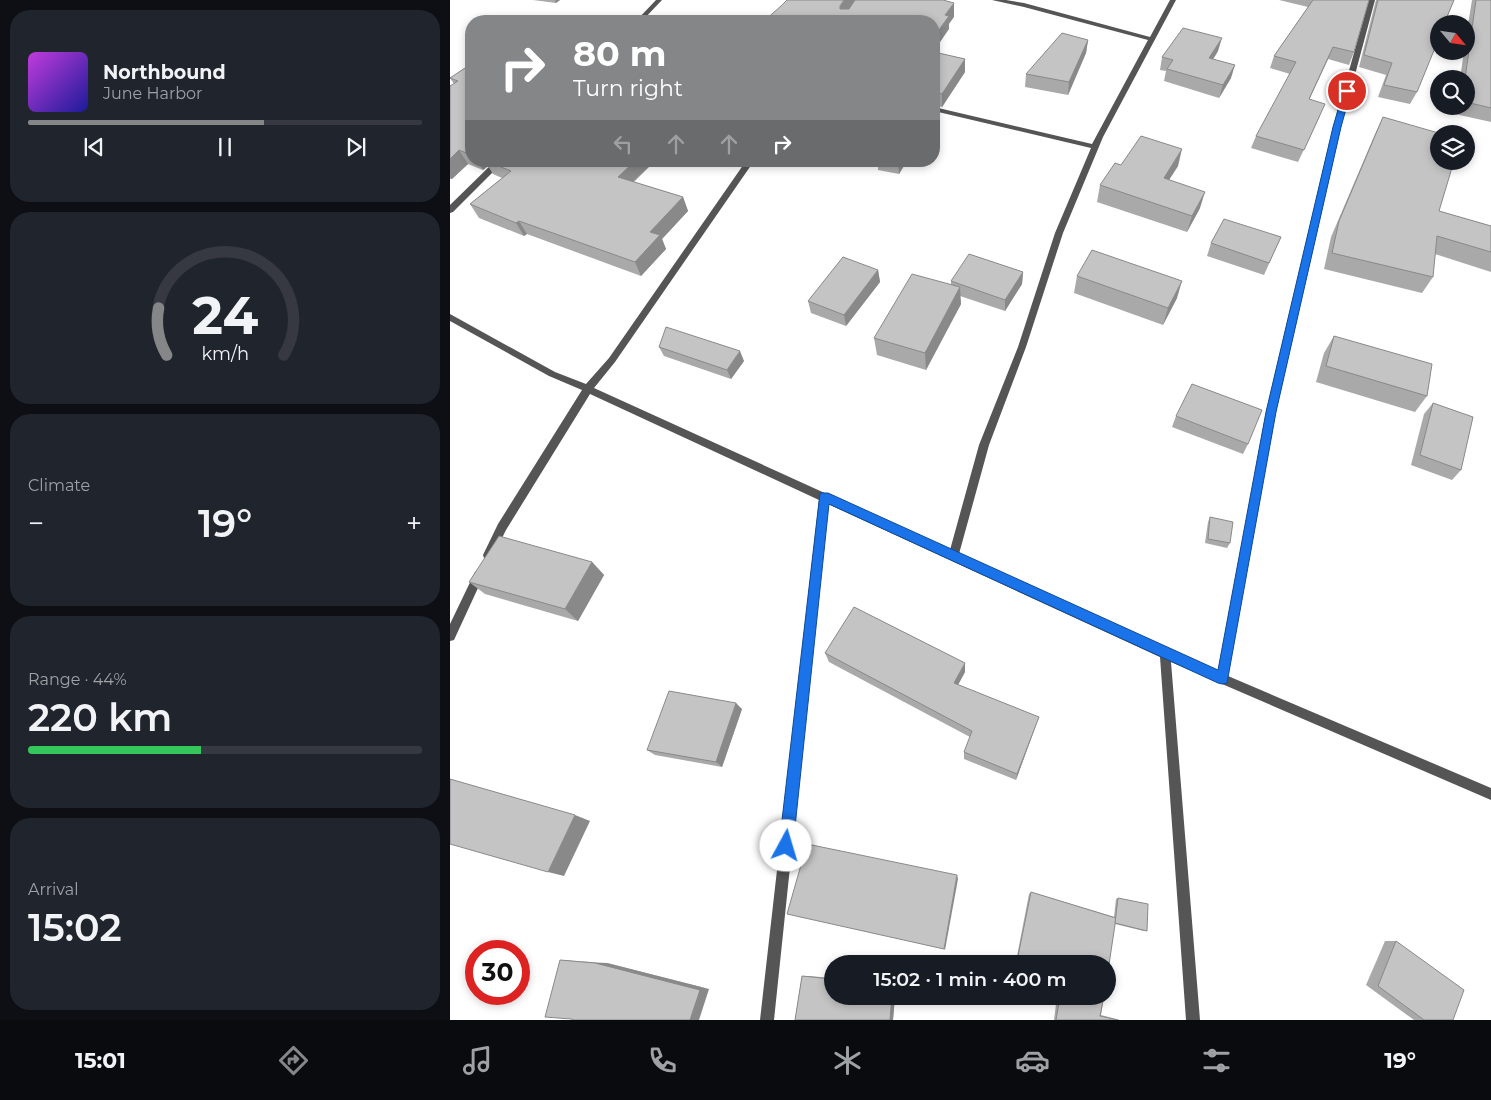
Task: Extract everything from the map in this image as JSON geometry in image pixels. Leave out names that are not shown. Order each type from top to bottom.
[{"type":"street","points":[[645,15],[659,0]]},
{"type":"street","points":[[995,0],[1024,5],[1150,39]]},
{"type":"street","points":[[953,556],[984,445],[1022,347],[1059,233],[1094,147],[1150,39],[1173,0]]},
{"type":"street","points":[[1222,678],[1271,412],[1337,127],[1372,0]]},
{"type":"street","points":[[940,110],[1094,147]]},
{"type":"street","points":[[450,210],[494,167]]},
{"type":"street","points":[[450,636],[502,527],[588,389],[612,360],[746,167]]},
{"type":"street","points":[[450,317],[552,374],[1165,654],[1491,794]]},
{"type":"street","points":[[767,1020],[824,497]]},
{"type":"street","points":[[1165,654],[1193,1020]]},
{"type":"building","points":[[787,0],[844,0],[840,9],[849,9],[855,0],[943,0],[954,3],[945,15],[949,16],[940,29],[940,15],[771,15]]},
{"type":"building","points":[[1313,0],[1369,0],[1354,52],[1333,47],[1309,99],[1325,104],[1304,150],[1256,136],[1296,62],[1274,56]]},
{"type":"building","points":[[1378,0],[1454,0],[1448,15],[1430,15],[1430,60],[1417,92],[1384,85],[1392,63],[1364,55]]},
{"type":"building","points":[[1476,0],[1491,0],[1491,108],[1475,104],[1475,70],[1466,70],[1468,60],[1475,60],[1474,15]]},
{"type":"building","points":[[1183,28],[1222,38],[1209,58],[1235,65],[1223,85],[1167,69],[1173,60],[1162,57]]},
{"type":"building","points":[[1062,33],[1088,40],[1069,82],[1026,74]]},
{"type":"building","points":[[940,53],[965,59],[942,94],[940,94]]},
{"type":"building","points":[[465,68],[465,152],[459,150],[450,159],[450,86],[458,81],[450,78]]},
{"type":"building","points":[[1383,117],[1430,131],[1430,170],[1451,170],[1439,211],[1491,226],[1491,252],[1437,236],[1433,277],[1332,253],[1339,221]]},
{"type":"building","points":[[1141,136],[1182,149],[1164,178],[1205,192],[1192,216],[1100,185],[1115,163],[1121,165]]},
{"type":"building","points":[[501,167],[629,167],[618,177],[683,197],[650,232],[660,235],[635,262],[519,221],[516,223],[470,204],[511,171]]},
{"type":"building","points":[[1224,219],[1281,237],[1269,263],[1211,243]]},
{"type":"building","points":[[1092,250],[1182,281],[1168,308],[1077,276]]},
{"type":"building","points":[[969,254],[1023,272],[1005,300],[951,281]]},
{"type":"building","points":[[843,257],[878,270],[844,315],[808,301]]},
{"type":"building","points":[[912,274],[960,287],[925,353],[874,338]]},
{"type":"building","points":[[666,327],[740,351],[727,370],[659,347]]},
{"type":"building","points":[[1334,336],[1432,364],[1427,396],[1326,366]]},
{"type":"building","points":[[1192,384],[1262,410],[1248,444],[1176,416]]},
{"type":"building","points":[[1433,403],[1473,417],[1461,470],[1420,455]]},
{"type":"building","points":[[1210,517],[1233,522],[1230,543],[1208,539]]},
{"type":"building","points":[[499,536],[592,562],[565,609],[469,582]]},
{"type":"building","points":[[854,607],[965,663],[954,683],[1039,717],[1017,774],[964,752],[972,731],[825,653]]},
{"type":"building","points":[[669,691],[736,703],[716,762],[647,750]]},
{"type":"building","points":[[450,779],[575,815],[548,872],[450,844]]},
{"type":"building","points":[[807,844],[957,875],[944,949],[787,914]]},
{"type":"building","points":[[1031,892],[1116,918],[1110,955],[1018,955]]},
{"type":"building","points":[[1118,898],[1148,904],[1147,931],[1115,923]]},
{"type":"building","points":[[1396,941],[1464,990],[1453,1020],[1424,1020],[1378,986]]},
{"type":"building","points":[[560,960],[595,963],[700,990],[690,1020],[574,1020],[545,1017]]},
{"type":"building","points":[[802,976],[824,978],[824,1005],[891,1005],[890,1020],[795,1020]]},
{"type":"building","points":[[1058,1005],[1102,1005],[1100,1016],[1118,1020],[1056,1020]]},
{"type":"route","points":[[786,846],[824,497],[1165,654],[1222,678],[1271,412],[1347,91]]}]
